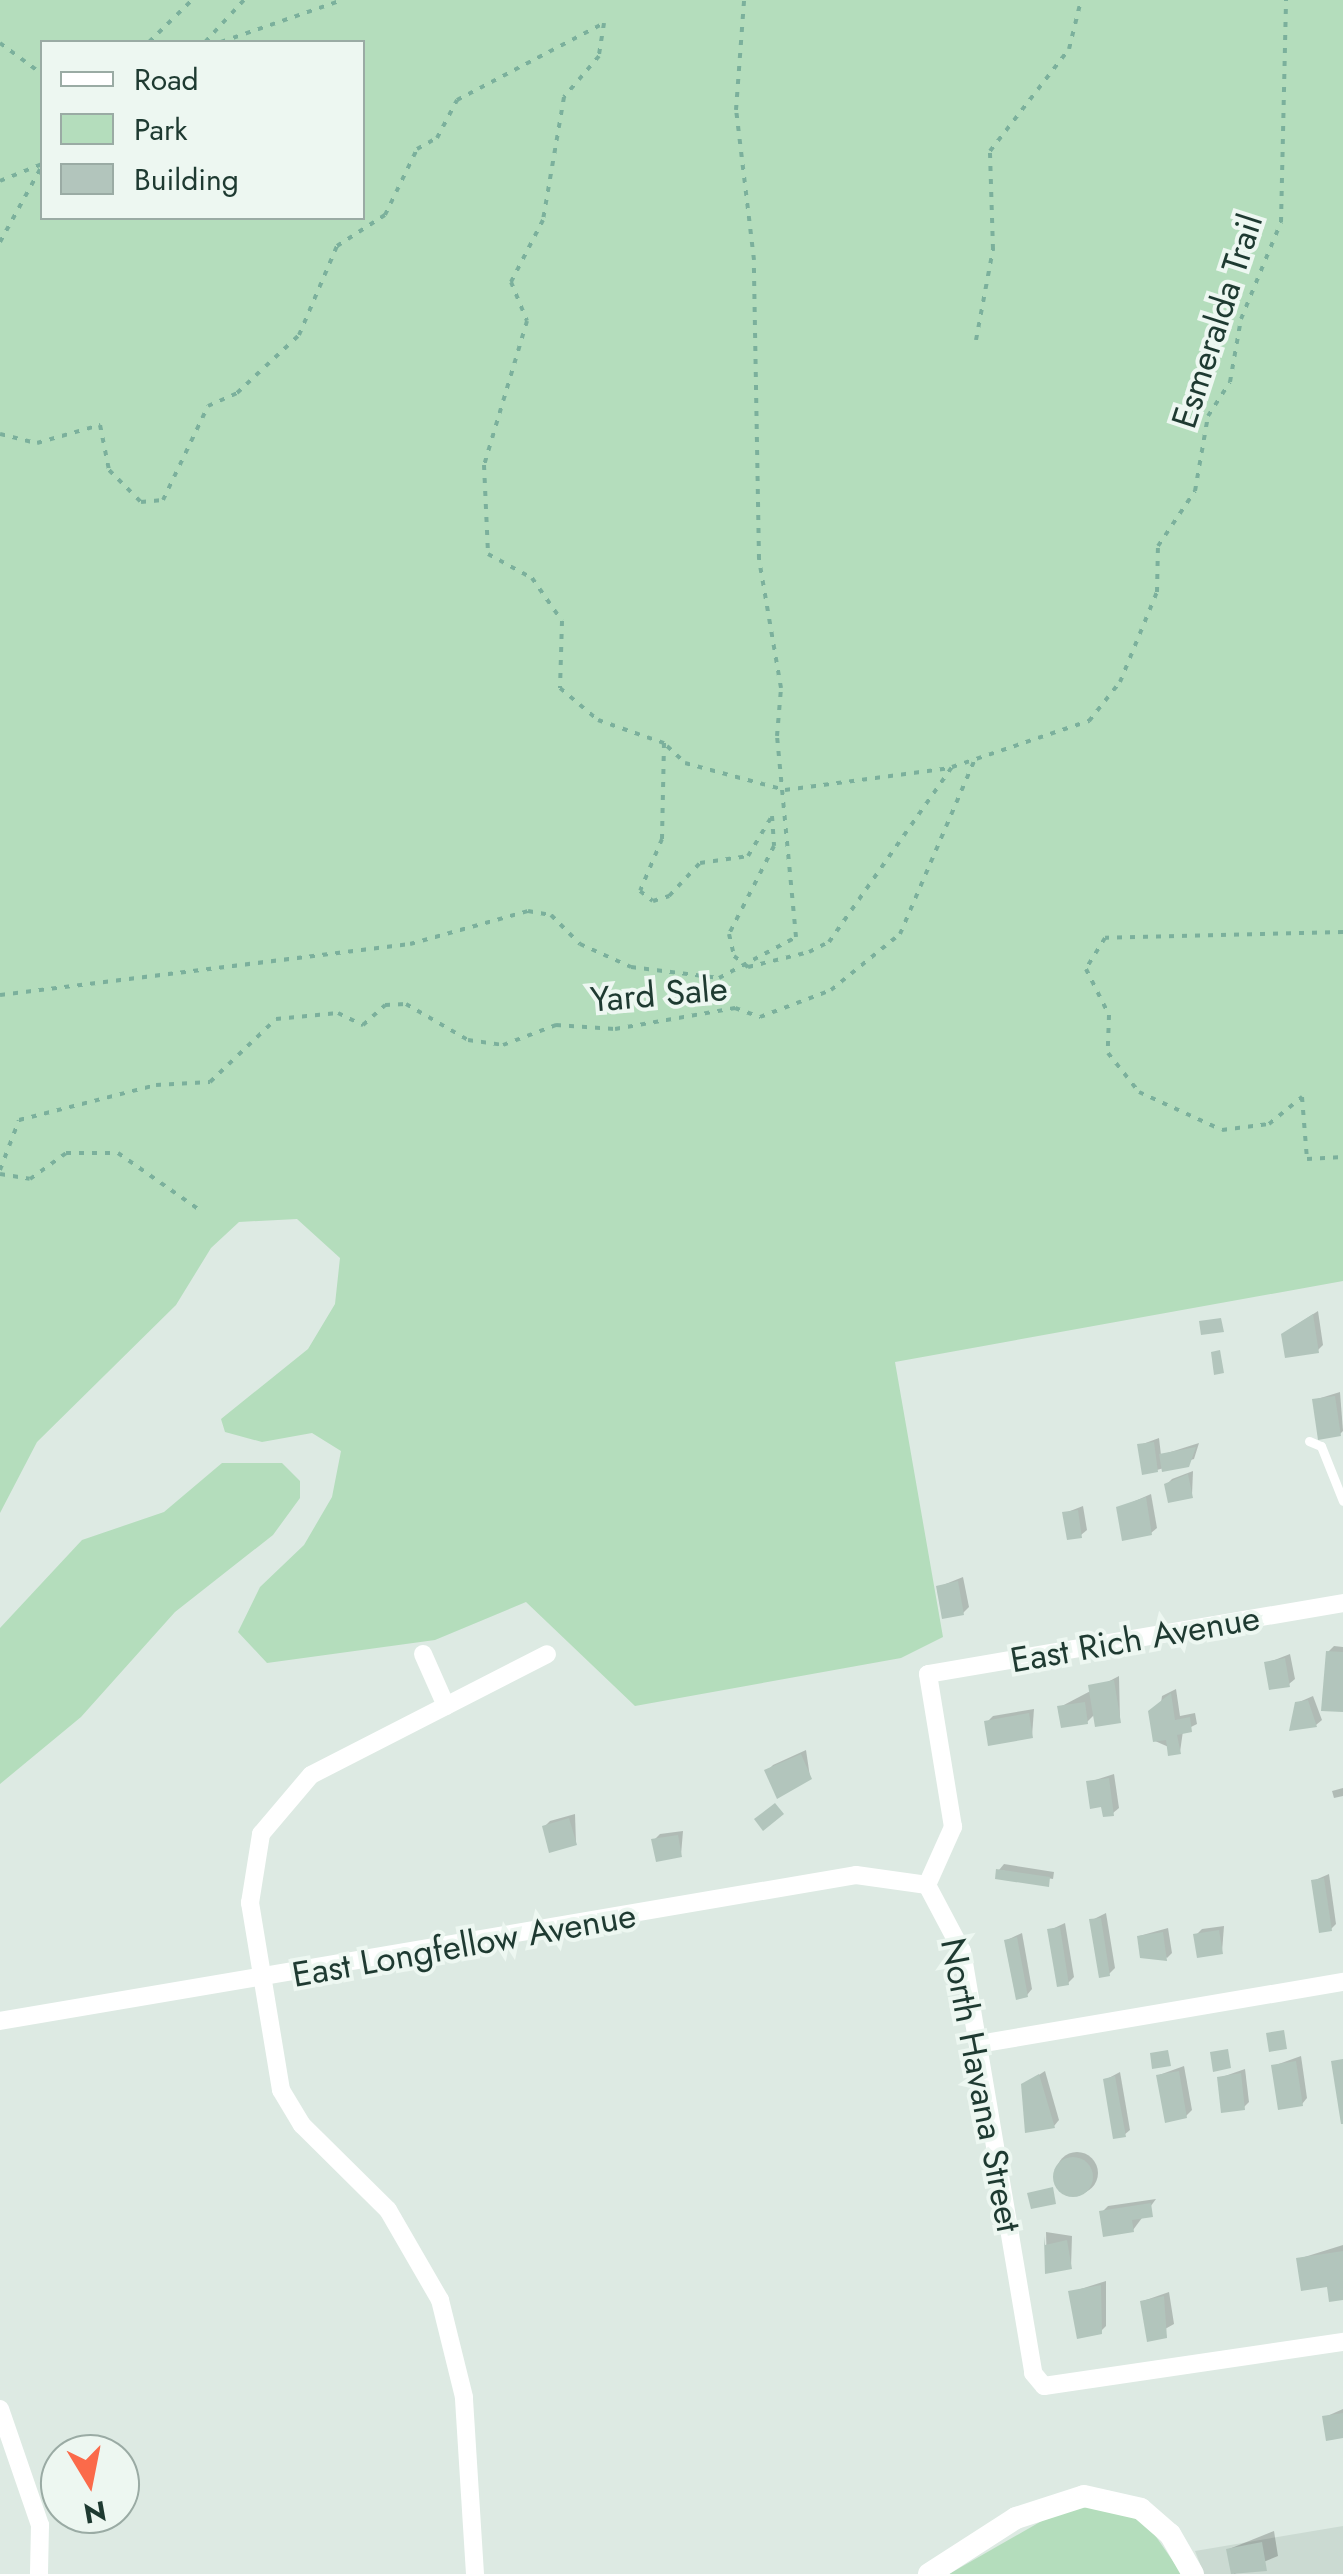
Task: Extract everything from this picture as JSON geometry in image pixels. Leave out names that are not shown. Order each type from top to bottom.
[{"type":"street","name":"East Rich Avenue","points":[[927,1885],[953,1828],[928,1674],[1343,1603]]},
{"type":"street","points":[[424,1654],[446,1706]]},
{"type":"street","points":[[475,2574],[464,2397],[440,2300],[388,2210],[302,2126],[281,2090],[257,1981],[253,1867],[280,1803],[310,1776],[547,1654]]},
{"type":"street","name":"East Longfellow Avenue","points":[[0,2021],[257,1981],[856,1875],[927,1885]]},
{"type":"street","name":"North Havana Street","points":[[927,1885],[962,1951],[1033,2372],[1044,2386],[1343,2342]]},
{"type":"street","points":[[979,2044],[1343,1982]]},
{"type":"street","points":[[0,2409],[40,2525],[40,2574]]},
{"type":"street","points":[[929,2574],[1016,2518],[1084,2496],[1149,2515],[1193,2574]]},
{"type":"lane","points":[[1309,1440],[1321,1446],[1343,1501]]},
{"type":"path","points":[[151,40],[192,0]]},
{"type":"path","points":[[207,40],[244,0]]},
{"type":"path","points":[[227,40],[342,0]]},
{"type":"path","points":[[744,0],[736,110],[754,260],[759,558],[782,688],[796,937],[748,967]]},
{"type":"path","points":[[976,340],[993,249],[990,151],[1069,49],[1081,0]]},
{"type":"path","name":"Esmeralda Trail","points":[[785,790],[952,768],[1089,721],[1120,682],[1149,618],[1158,546],[1195,491],[1208,416],[1230,382],[1242,319],[1281,222],[1286,0]]},
{"type":"path","points":[[0,434],[36,444],[100,424],[110,470],[141,502],[163,500],[208,406],[237,393],[298,335],[337,246],[385,215],[416,149],[442,132],[456,100],[604,23],[599,56],[564,97],[543,220],[511,282],[527,320],[484,465],[488,548],[497,564],[532,578],[562,621],[560,688],[598,720],[664,742],[685,763],[785,790]]},
{"type":"path","points":[[0,43],[40,73]]},
{"type":"path","points":[[0,181],[40,166]]},
{"type":"path","points":[[0,242],[40,169]]},
{"type":"path","points":[[664,742],[662,840],[640,890],[653,901],[700,863],[748,856],[761,821],[772,816],[776,825],[729,934],[734,956],[748,967]]},
{"type":"path","name":"Yard Sale","points":[[0,1172],[19,1120],[156,1084],[210,1082],[276,1019],[338,1014],[363,1025],[384,1005],[406,1004],[468,1040],[502,1045],[556,1025],[615,1030],[736,1008],[760,1017],[831,990],[900,934],[975,759]]},
{"type":"path","points":[[0,996],[410,944],[528,911],[551,915],[580,944],[631,967],[719,978],[829,942],[952,768]]},
{"type":"path","points":[[1343,932],[1106,938],[1086,970],[1109,1015],[1108,1053],[1139,1092],[1222,1130],[1269,1124],[1302,1097],[1307,1159],[1343,1156]]},
{"type":"path","points":[[0,1172],[30,1180],[66,1153],[118,1153],[201,1211]]},
{"type":"shaded area","points":[[1343,2526],[1343,2574],[1204,2574],[1195,2551]]},
{"type":"green space","points":[[0,0],[1343,0],[1343,1281],[895,1362],[943,1637],[901,1658],[635,1706],[526,1602],[435,1640],[267,1663],[238,1632],[260,1587],[304,1545],[332,1497],[341,1451],[312,1433],[262,1442],[225,1432],[221,1419],[308,1349],[335,1304],[340,1258],[297,1219],[239,1222],[211,1248],[176,1305],[37,1442],[0,1513]]},
{"type":"green space","points":[[222,1463],[282,1463],[300,1481],[300,1498],[273,1535],[175,1612],[81,1717],[0,1784],[0,1628],[82,1540],[164,1512]]},
{"type":"green space","points":[[1073,2503],[1143,2518],[1182,2574],[949,2574]]},
{"type":"building","points":[[1313,1314],[1319,1353],[1285,1358],[1281,1334]]},
{"type":"building","points":[[1221,1318],[1224,1332],[1201,1335],[1199,1321]]},
{"type":"building","points":[[1220,1350],[1224,1373],[1214,1375],[1211,1352]]},
{"type":"building","points":[[1335,1396],[1341,1436],[1318,1440],[1312,1399]]},
{"type":"building","points":[[1154,1442],[1158,1472],[1142,1475],[1137,1444]]},
{"type":"building","points":[[1196,1447],[1189,1467],[1162,1472],[1159,1454]]},
{"type":"building","points":[[1188,1474],[1193,1498],[1168,1503],[1164,1484]]},
{"type":"building","points":[[1146,1497],[1152,1535],[1122,1541],[1116,1507]]},
{"type":"building","points":[[1078,1510],[1082,1538],[1067,1540],[1062,1512]]},
{"type":"building","points":[[958,1581],[964,1615],[942,1619],[936,1586]]},
{"type":"building","points":[[1326,1651],[1343,1652],[1343,1712],[1321,1711]]},
{"type":"building","points":[[1285,1658],[1290,1687],[1269,1690],[1264,1662]]},
{"type":"building","points":[[1114,1680],[1121,1723],[1095,1727],[1088,1685]]},
{"type":"building","points":[[1171,1693],[1175,1720],[1190,1717],[1192,1732],[1177,1735],[1181,1754],[1168,1756],[1166,1740],[1153,1742],[1148,1711]]},
{"type":"building","points":[[1308,1700],[1317,1727],[1289,1731],[1295,1702]]},
{"type":"building","points":[[1085,1702],[1088,1724],[1061,1728],[1057,1706]]},
{"type":"building","points":[[1029,1713],[1033,1738],[988,1746],[984,1721]]},
{"type":"building","points":[[801,1754],[812,1779],[777,1799],[764,1770]]},
{"type":"building","points":[[1109,1778],[1114,1816],[1103,1817],[1101,1807],[1090,1809],[1086,1781]]},
{"type":"building","points":[[775,1803],[784,1814],[763,1831],[754,1819]]},
{"type":"building","points":[[569,1818],[577,1845],[549,1853],[542,1826]]},
{"type":"building","points":[[678,1835],[682,1857],[656,1862],[651,1839]]},
{"type":"building","points":[[996,1869],[1050,1877],[1049,1887],[995,1879]]},
{"type":"building","points":[[1324,1878],[1332,1931],[1319,1933],[1311,1880]]},
{"type":"building","points":[[1101,1918],[1110,1976],[1099,1978],[1089,1919]]},
{"type":"building","points":[[1060,1927],[1069,1985],[1057,1987],[1047,1929]]},
{"type":"building","points":[[1219,1930],[1223,1954],[1197,1958],[1193,1934]]},
{"type":"building","points":[[1163,1932],[1167,1961],[1140,1958],[1137,1936]]},
{"type":"building","points":[[1017,1937],[1028,1997],[1016,2000],[1004,1940]]},
{"type":"building","points":[[1284,2030],[1287,2049],[1269,2052],[1266,2033]]},
{"type":"building","points":[[1228,2049],[1231,2068],[1213,2072],[1210,2052]]},
{"type":"building","points":[[1168,2050],[1171,2066],[1152,2069],[1150,2053]]},
{"type":"building","points":[[1343,2059],[1343,2124],[1341,2124],[1331,2061]]},
{"type":"building","points":[[1296,2061],[1303,2106],[1278,2110],[1271,2065]]},
{"type":"building","points":[[1179,2071],[1187,2118],[1165,2123],[1156,2075]]},
{"type":"building","points":[[1241,2073],[1245,2110],[1221,2113],[1217,2077]]},
{"type":"building","points":[[1039,2074],[1055,2128],[1025,2133],[1021,2084]]},
{"type":"building","points":[[1115,2076],[1126,2137],[1113,2139],[1103,2079]]},
{"type":"building","points":[[1073,2157],[1087,2163],[1093,2177],[1087,2191],[1073,2197],[1059,2191],[1053,2177],[1059,2163]]},
{"type":"building","points":[[1053,2187],[1056,2204],[1031,2209],[1027,2193]]},
{"type":"building","points":[[1151,2203],[1153,2217],[1132,2220],[1134,2232],[1103,2237],[1099,2211]]},
{"type":"building","points":[[1044,2236],[1045,2245],[1067,2240],[1072,2269],[1045,2274]]},
{"type":"building","points":[[1343,2251],[1343,2300],[1329,2302],[1327,2287],[1301,2291],[1296,2258]]},
{"type":"building","points":[[1101,2285],[1102,2334],[1077,2339],[1068,2291]]},
{"type":"building","points":[[1164,2296],[1167,2338],[1147,2342],[1140,2301]]},
{"type":"building","points":[[1343,2413],[1343,2438],[1326,2441],[1322,2416]]},
{"type":"building","points":[[1262,2542],[1267,2571],[1231,2574],[1226,2549]]}]
